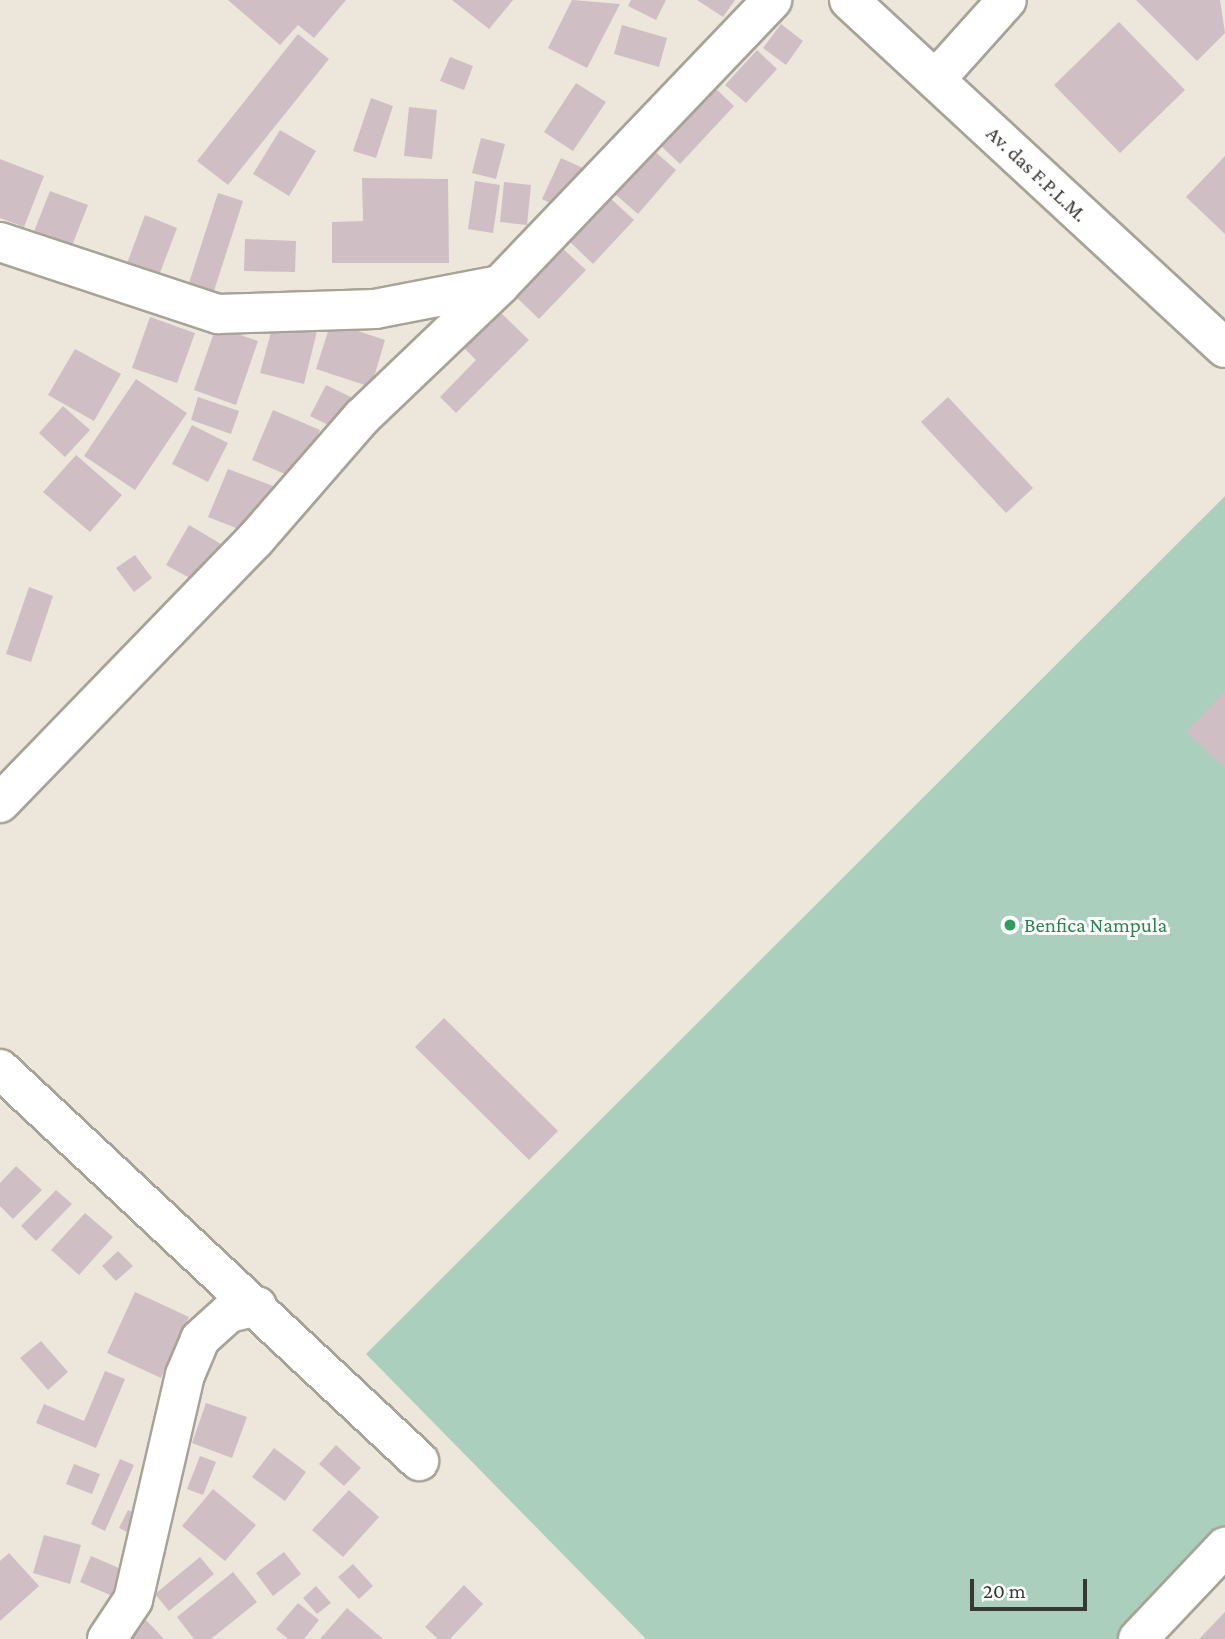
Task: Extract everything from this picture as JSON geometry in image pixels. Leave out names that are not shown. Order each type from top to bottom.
[{"type":"street","points":[[0,803],[254,540],[362,418],[500,285],[772,0]]},
{"type":"street","name":"Av. das F.P.L.M.","points":[[849,0],[1225,348]]},
{"type":"street","points":[[936,79],[1007,0]]},
{"type":"street","points":[[0,242],[218,314],[375,309],[500,285]]},
{"type":"street","points":[[0,1069],[257,1306],[419,1461]]},
{"type":"street","points":[[107,1639],[133,1600],[185,1375],[200,1339],[229,1313],[257,1306]]},
{"type":"street","points":[[1138,1639],[1225,1546]]},
{"type":"green space","name":"Benfica Nampula","points":[[1225,496],[1225,1546],[1119,1639],[646,1639],[366,1354]]},
{"type":"building","points":[[228,0],[346,0],[314,38],[298,25],[280,45]]},
{"type":"building","points":[[452,0],[513,0],[489,29]]},
{"type":"building","points":[[572,0],[620,4],[587,68],[548,48]]},
{"type":"building","points":[[631,0],[666,0],[656,20],[628,6]]},
{"type":"building","points":[[697,0],[735,0],[723,17]]},
{"type":"building","points":[[1136,0],[1220,0],[1225,33],[1197,61]]},
{"type":"building","points":[[1119,22],[1185,90],[1120,153],[1054,85]]},
{"type":"building","points":[[781,24],[803,41],[786,65],[763,48]]},
{"type":"building","points":[[622,25],[667,38],[659,67],[614,54]]},
{"type":"building","points":[[298,34],[329,59],[228,185],[197,161]]},
{"type":"building","points":[[757,50],[777,69],[746,103],[725,85]]},
{"type":"building","points":[[450,57],[473,66],[464,90],[440,81]]},
{"type":"building","points":[[576,83],[606,102],[573,151],[544,132]]},
{"type":"building","points":[[713,86],[734,106],[680,164],[659,144]]},
{"type":"building","points":[[371,98],[393,106],[376,158],[353,151]]},
{"type":"building","points":[[409,107],[437,110],[432,159],[404,156]]},
{"type":"building","points":[[280,130],[316,151],[289,196],[253,174]]},
{"type":"building","points":[[481,138],[505,144],[496,179],[472,173]]},
{"type":"building","points":[[653,150],[676,170],[638,214],[615,194]]},
{"type":"building","points":[[1225,156],[1225,234],[1186,197]]},
{"type":"building","points":[[561,158],[585,169],[566,211],[542,199]]},
{"type":"building","points":[[0,159],[44,176],[24,227],[0,218]]},
{"type":"building","points":[[362,178],[448,179],[449,263],[332,263],[332,222],[363,221]]},
{"type":"building","points":[[475,181],[500,185],[493,233],[468,229]]},
{"type":"building","points":[[504,182],[531,185],[527,225],[500,222]]},
{"type":"building","points":[[50,191],[88,205],[71,248],[33,234]]},
{"type":"building","points":[[218,193],[243,201],[213,294],[188,286]]},
{"type":"building","points":[[609,197],[634,220],[593,264],[568,240]]},
{"type":"building","points":[[145,215],[177,228],[158,278],[126,266]]},
{"type":"building","points":[[245,239],[296,241],[295,272],[244,271]]},
{"type":"building","points":[[560,246],[586,270],[539,319],[513,294]]},
{"type":"building","points":[[498,310],[529,340],[456,413],[440,397],[476,360],[462,346]]},
{"type":"building","points":[[150,317],[195,333],[177,383],[132,368]]},
{"type":"building","points":[[274,321],[317,331],[304,384],[260,373]]},
{"type":"building","points":[[331,322],[385,340],[371,387],[316,369]]},
{"type":"building","points":[[216,327],[258,341],[236,405],[194,390]]},
{"type":"building","points":[[75,349],[121,374],[94,421],[48,395]]},
{"type":"building","points":[[136,379],[187,413],[135,490],[84,456]]},
{"type":"building","points":[[326,385],[359,401],[343,432],[310,416]]},
{"type":"building","points":[[198,397],[239,411],[231,434],[191,420]]},
{"type":"building","points":[[948,397],[1033,488],[1006,513],[921,422]]},
{"type":"building","points":[[63,406],[90,430],[65,457],[39,433]]},
{"type":"building","points":[[273,410],[320,430],[299,480],[252,460]]},
{"type":"building","points":[[192,425],[228,443],[208,482],[172,464]]},
{"type":"building","points":[[76,455],[122,495],[90,532],[43,492]]},
{"type":"building","points":[[228,469],[273,486],[254,535],[208,517]]},
{"type":"building","points":[[189,525],[226,547],[204,586],[166,565]]},
{"type":"building","points":[[135,555],[152,578],[134,592],[116,568]]},
{"type":"building","points":[[29,587],[53,596],[31,662],[6,654]]},
{"type":"building","points":[[1225,691],[1225,768],[1186,732]]},
{"type":"building","points":[[444,1018],[558,1131],[529,1160],[415,1047]]},
{"type":"building","points":[[16,1166],[42,1190],[13,1219],[0,1206],[0,1183]]},
{"type":"building","points":[[56,1190],[72,1204],[36,1241],[21,1226]]},
{"type":"building","points":[[85,1213],[113,1237],[79,1275],[51,1250]]},
{"type":"building","points":[[118,1251],[133,1266],[116,1281],[102,1266]]},
{"type":"building","points":[[135,1292],[189,1317],[161,1378],[107,1353]]},
{"type":"building","points":[[41,1341],[68,1372],[48,1390],[20,1358]]},
{"type":"building","points":[[105,1371],[125,1379],[96,1448],[36,1423],[44,1404],[84,1421]]},
{"type":"building","points":[[206,1403],[247,1417],[232,1458],[192,1443]]},
{"type":"building","points":[[336,1445],[361,1468],[344,1486],[319,1464]]},
{"type":"building","points":[[274,1448],[306,1472],[285,1501],[252,1477]]},
{"type":"building","points":[[200,1456],[216,1462],[203,1495],[187,1489]]},
{"type":"building","points":[[120,1459],[134,1465],[105,1531],[91,1524]]},
{"type":"building","points":[[74,1464],[100,1474],[92,1494],[66,1484]]},
{"type":"building","points":[[213,1489],[256,1525],[225,1561],[182,1526]]},
{"type":"building","points":[[349,1490],[379,1517],[343,1557],[312,1530]]},
{"type":"building","points":[[128,1510],[144,1518],[135,1536],[119,1528]]},
{"type":"building","points":[[44,1535],[81,1545],[70,1584],[33,1573]]},
{"type":"building","points":[[284,1552],[301,1574],[273,1596],[256,1573]]},
{"type":"building","points":[[9,1553],[39,1586],[0,1621],[0,1561]]},
{"type":"building","points":[[91,1556],[128,1572],[117,1598],[80,1582]]},
{"type":"building","points":[[200,1557],[214,1574],[169,1611],[155,1594]]},
{"type":"building","points":[[353,1564],[373,1586],[359,1599],[338,1577]]},
{"type":"building","points":[[233,1572],[257,1602],[211,1639],[194,1639],[177,1617]]},
{"type":"building","points":[[464,1585],[483,1604],[450,1639],[438,1639],[425,1627]]},
{"type":"building","points":[[316,1586],[331,1603],[317,1614],[303,1598]]},
{"type":"building","points":[[298,1603],[319,1620],[304,1639],[288,1639],[276,1629]]},
{"type":"building","points":[[347,1608],[383,1639],[320,1639]]},
{"type":"building","points":[[1225,1612],[1225,1639],[1199,1639]]},
{"type":"building","points":[[145,1619],[164,1639],[123,1639]]},
{"type":"place","name":"Benfica Nampula","points":[[1010,925]]}]
